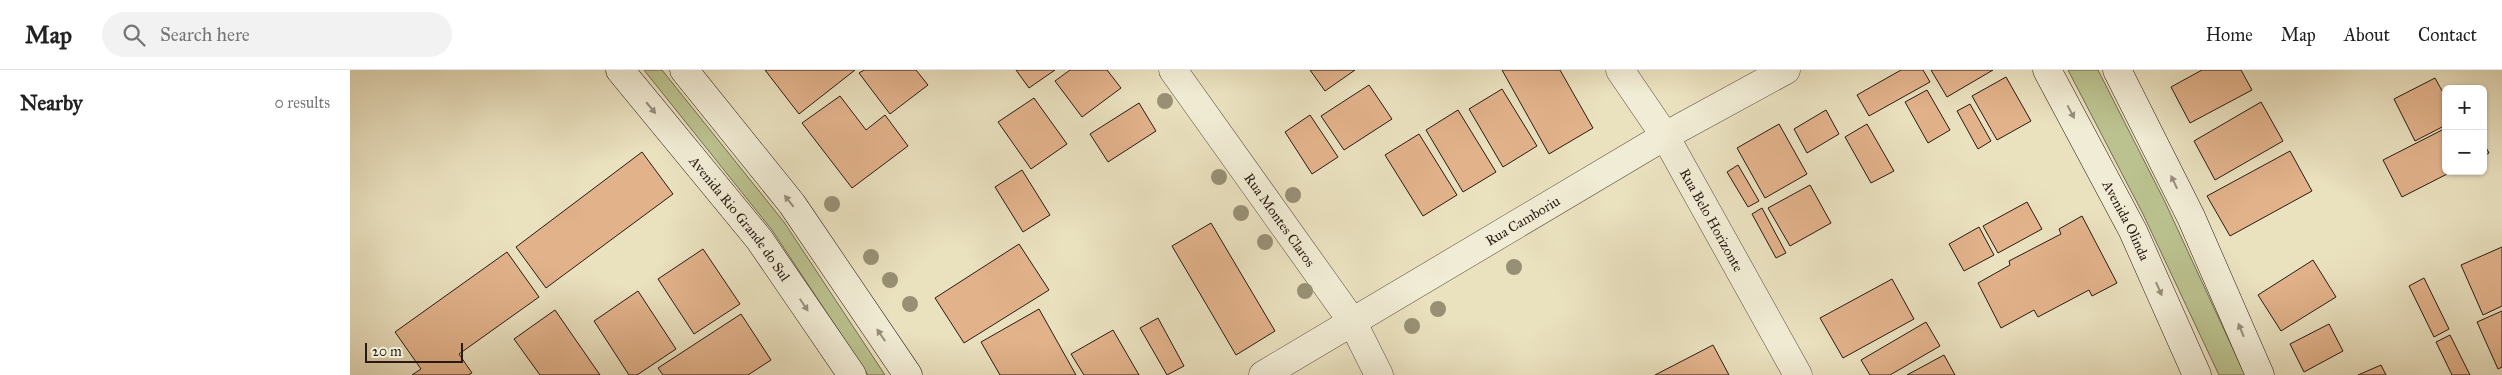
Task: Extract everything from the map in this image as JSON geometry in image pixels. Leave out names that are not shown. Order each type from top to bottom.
[{"type":"street","name":"Avenida Rio Grande do Sul","points":[[620,70],[759,239],[852,375]]},
{"type":"street","points":[[684,70],[792,204],[908,375]]},
{"type":"street","name":"Rua Montes Claros","points":[[1173,70],[1352,321],[1379,375]]},
{"type":"street","name":"Rua Belo Horizonte","points":[[1620,70],[1665,136],[1798,375]]},
{"type":"street","name":"Rua Camboriu","points":[[1264,375],[1665,136],[1786,70]]},
{"type":"street","name":"Avenida Olinda","points":[[2047,70],[2133,231],[2198,375]]},
{"type":"street","points":[[2117,70],[2156,143],[2195,225],[2260,375]]},
{"type":"green space","points":[[644,70],[662,70],[784,222],[885,375],[868,375],[772,230]]},
{"type":"green space","points":[[2068,70],[2098,70],[2165,202],[2245,375],[2219,375],[2143,214]]},
{"type":"building","points":[[765,70],[855,70],[799,114]]},
{"type":"building","points":[[864,70],[916,70],[928,85],[890,114],[859,73]]},
{"type":"building","points":[[1016,70],[1055,70],[1029,88]]},
{"type":"building","points":[[1070,70],[1107,70],[1121,88],[1082,117],[1055,81]]},
{"type":"building","points":[[1310,70],[1355,70],[1325,91]]},
{"type":"building","points":[[1502,70],[1560,70],[1593,128],[1549,154]]},
{"type":"building","points":[[1901,70],[1923,70],[1930,82],[1869,116],[1857,95]]},
{"type":"building","points":[[1931,70],[1993,70],[1947,97]]},
{"type":"building","points":[[2202,70],[2241,70],[2252,90],[2190,123],[2171,87]]},
{"type":"building","points":[[2006,77],[2031,121],[1997,140],[1972,96]]},
{"type":"building","points":[[2435,78],[2442,91],[2442,127],[2415,141],[2394,99]]},
{"type":"building","points":[[1369,85],[1392,119],[1344,150],[1321,116]]},
{"type":"building","points":[[1502,89],[1537,146],[1503,167],[1469,109]]},
{"type":"building","points":[[1927,90],[1950,130],[1928,143],[1905,102]]},
{"type":"building","points":[[840,96],[866,130],[885,115],[908,146],[852,188],[802,123]]},
{"type":"building","points":[[1034,98],[1067,144],[1031,169],[998,122]]},
{"type":"building","points":[[2261,102],[2283,141],[2215,180],[2194,141]]},
{"type":"building","points":[[1139,103],[1156,131],[1108,162],[1090,134]]},
{"type":"building","points":[[1970,104],[1991,141],[1978,149],[1957,111]]},
{"type":"building","points":[[1458,110],[1496,172],[1463,192],[1426,130]]},
{"type":"building","points":[[1826,110],[1839,134],[1807,153],[1794,129]]},
{"type":"building","points":[[1310,115],[1338,157],[1312,174],[1285,132]]},
{"type":"building","points":[[1779,124],[1807,174],[1765,198],[1737,148]]},
{"type":"building","points":[[1867,124],[1894,171],[1871,183],[1845,137]]},
{"type":"building","points":[[2442,130],[2442,175],[2445,175],[2402,197],[2383,160]]},
{"type":"building","points":[[1419,134],[1457,195],[1423,216],[1385,155]]},
{"type":"building","points":[[2290,151],[2312,191],[2230,236],[2207,196]]},
{"type":"building","points":[[642,152],[673,194],[546,288],[516,247]]},
{"type":"building","points":[[1738,165],[1759,201],[1748,207],[1727,172]]},
{"type":"building","points":[[1022,170],[1050,215],[1023,232],[995,187]]},
{"type":"building","points":[[1810,185],[1831,223],[1790,246],[1768,208]]},
{"type":"building","points":[[2027,202],[2042,229],[1998,253],[1983,226]]},
{"type":"building","points":[[1762,208],[1786,253],[1776,258],[1752,214]]},
{"type":"building","points":[[2082,216],[2117,283],[2092,296],[2089,290],[2038,317],[2034,310],[2001,328],[1978,283],[2010,265],[2009,261],[2061,234],[2059,229]]},
{"type":"building","points":[[1211,223],[1275,331],[1236,355],[1172,246]]},
{"type":"building","points":[[1979,227],[1994,255],[1964,271],[1949,244]]},
{"type":"building","points":[[1019,244],[1049,290],[964,343],[935,298]]},
{"type":"building","points":[[2502,247],[2502,306],[2483,315],[2461,265]]},
{"type":"building","points":[[703,249],[740,304],[694,334],[658,279]]},
{"type":"building","points":[[507,252],[539,297],[459,354],[472,373],[468,375],[412,375],[421,369],[395,332]]},
{"type":"building","points":[[2313,260],[2336,297],[2281,331],[2258,295]]},
{"type":"building","points":[[2424,278],[2449,329],[2434,337],[2409,286]]},
{"type":"building","points":[[1892,279],[1914,319],[1843,358],[1820,318]]},
{"type":"building","points":[[638,291],[676,349],[637,375],[629,375],[594,321]]},
{"type":"building","points":[[1039,309],[1076,375],[1000,375],[981,342]]},
{"type":"building","points":[[555,310],[600,375],[540,375],[514,339]]},
{"type":"building","points":[[2502,311],[2502,367],[2498,369],[2477,322]]},
{"type":"building","points":[[741,314],[771,360],[748,375],[663,375],[658,368]]},
{"type":"building","points":[[1158,318],[1184,366],[1167,375],[1140,328]]},
{"type":"building","points":[[1926,322],[1940,346],[1890,375],[1870,375],[1861,360]]},
{"type":"building","points":[[2329,324],[2343,351],[2304,372],[2290,344]]},
{"type":"building","points":[[1113,330],[1139,375],[1084,375],[1071,354]]},
{"type":"building","points":[[2450,335],[2470,375],[2452,375],[2436,342]]},
{"type":"building","points":[[1713,345],[1729,375],[1655,375]]},
{"type":"building","points":[[1944,355],[1955,375],[1907,375]]},
{"type":"building","points":[[2381,365],[2386,375],[2358,375]]}]
